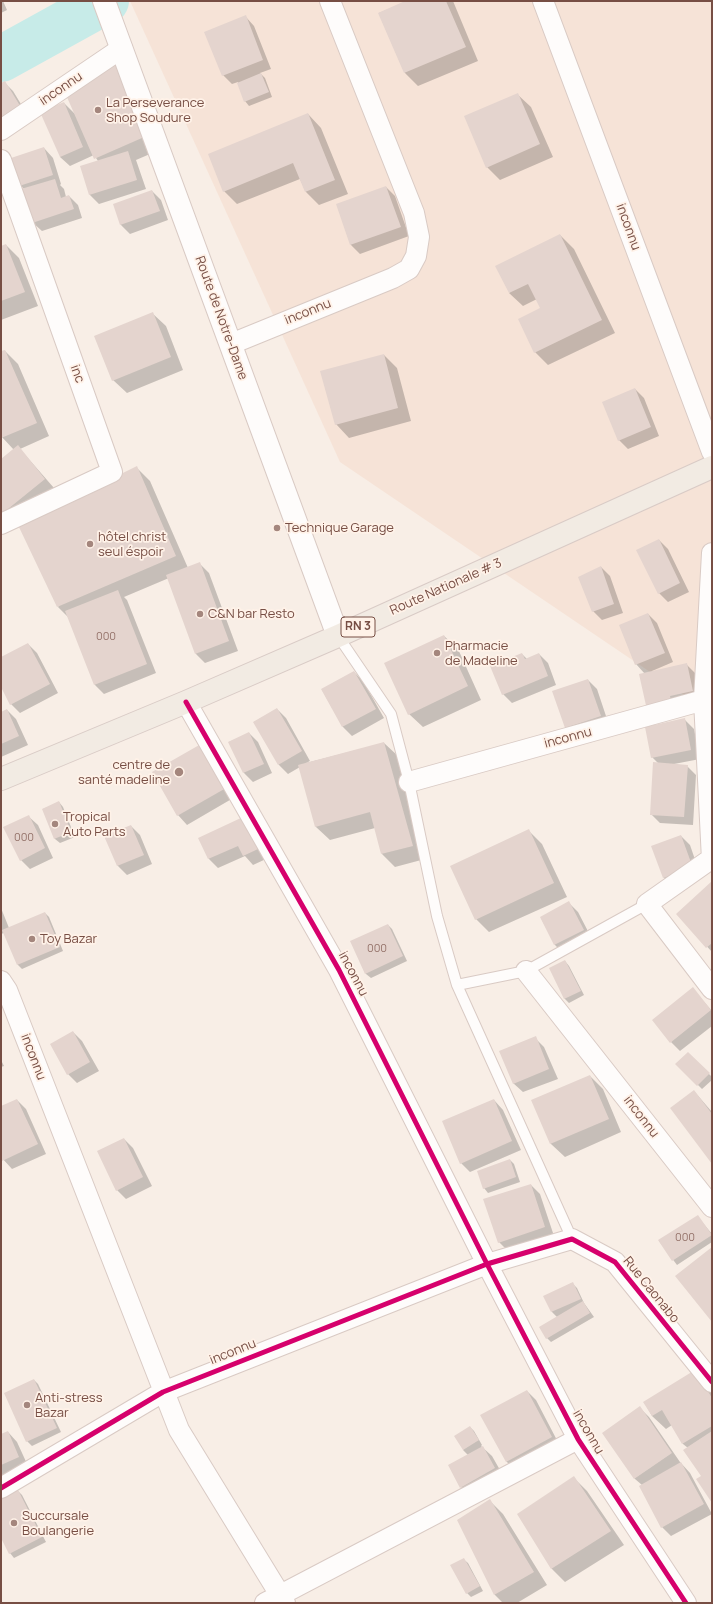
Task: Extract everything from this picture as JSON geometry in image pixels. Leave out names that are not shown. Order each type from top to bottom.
[{"type":"main road","name":"Route Nationale # 3","points":[[1,779],[186,702],[338,636],[712,467]]},
{"type":"street","name":"Route de Notre-Dame","points":[[104,1],[338,636]]},
{"type":"street","name":"inconnu","points":[[231,344],[393,278],[409,269],[416,256],[419,237],[414,213],[330,1]]},
{"type":"street","name":"inconnu","points":[[543,1],[712,452]]},
{"type":"street","name":"inconnu","points":[[1,130],[122,48]]},
{"type":"street","name":"inc","points":[[1,160],[112,472],[1,524]]},
{"type":"street","points":[[712,553],[704,700],[712,860],[646,904],[712,989]]},
{"type":"street","name":"inconnu","points":[[409,782],[704,700]]},
{"type":"street","name":"inconnu","points":[[186,702],[339,970],[487,1264],[578,1439],[686,1603]]},
{"type":"street","name":"inconnu","points":[[526,970],[712,1207]]},
{"type":"street","name":"inconnu","points":[[3,988],[163,1392]]},
{"type":"street","points":[[487,1264],[572,1239]]},
{"type":"street","name":"Rue Caonabo","points":[[572,1239],[615,1262],[712,1382]]},
{"type":"street","name":"inconnu","points":[[1,1488],[163,1392],[487,1264]]},
{"type":"street","points":[[163,1392],[179,1430],[276,1600],[578,1439]]},
{"type":"lane","points":[[338,636],[391,714],[409,782],[436,916],[457,985],[572,1239]]},
{"type":"lane","points":[[457,985],[526,970],[646,904]]},
{"type":"shaded area","points":[[130,1],[712,1],[712,714],[340,462]]},
{"type":"building","points":[[405,1],[446,1],[466,47],[404,73],[378,13]]},
{"type":"building","points":[[246,15],[263,60],[222,76],[204,32]]},
{"type":"building","points":[[120,63],[151,134],[94,159],[63,88]]},
{"type":"building","points":[[261,73],[269,92],[244,102],[237,83]]},
{"type":"building","points":[[5,81],[22,109],[1,122],[1,83]]},
{"type":"building","points":[[518,93],[540,144],[486,168],[464,116]]},
{"type":"building","points":[[64,102],[83,147],[60,157],[40,112]]},
{"type":"building","points":[[308,113],[335,180],[305,192],[293,163],[223,192],[208,154]]},
{"type":"building","points":[[44,147],[53,175],[19,186],[11,158]]},
{"type":"building","points":[[128,151],[137,180],[89,195],[80,166]]},
{"type":"building","points":[[55,179],[61,198],[69,195],[74,209],[32,223],[21,189]]},
{"type":"building","points":[[386,186],[401,227],[350,245],[336,204]]},
{"type":"building","points":[[152,190],[160,211],[120,225],[113,204]]},
{"type":"building","points":[[560,234],[602,320],[534,353],[518,319],[540,308],[528,284],[509,293],[495,266]]},
{"type":"building","points":[[6,244],[25,292],[1,301],[1,246]]},
{"type":"building","points":[[153,312],[171,357],[112,381],[94,336]]},
{"type":"building","points":[[5,350],[37,423],[1,438],[1,351]]},
{"type":"building","points":[[384,354],[398,408],[335,425],[320,371]]},
{"type":"building","points":[[635,388],[651,427],[618,441],[602,402]]},
{"type":"building","points":[[18,445],[45,479],[3,513],[1,510],[1,459]]},
{"type":"building","points":[[137,466],[176,556],[57,607],[18,525]]},
{"type":"building","points":[[659,539],[680,583],[658,594],[636,550]]},
{"type":"building","points":[[200,562],[229,641],[195,654],[166,575]]},
{"type":"building","points":[[601,566],[614,604],[592,612],[578,577]]},
{"type":"building","points":[[118,590],[147,664],[94,685],[65,611]]},
{"type":"building","points":[[648,613],[665,653],[635,665],[619,625]]},
{"type":"building","points":[[444,635],[468,686],[408,715],[384,663]]},
{"type":"building","points":[[28,643],[50,684],[10,705],[1,687],[1,657]]},
{"type":"building","points":[[522,653],[525,659],[539,653],[548,676],[502,695],[490,666]]},
{"type":"building","points":[[687,663],[693,691],[670,696],[672,705],[647,710],[639,674]]},
{"type":"building","points":[[354,671],[376,709],[342,727],[321,689]]},
{"type":"building","points":[[588,679],[601,716],[565,728],[552,691]]},
{"type":"building","points":[[277,708],[302,751],[278,765],[253,722]]},
{"type":"building","points":[[7,709],[19,736],[1,744],[1,712]]},
{"type":"building","points":[[685,718],[691,750],[651,758],[645,727]]},
{"type":"building","points":[[249,732],[264,764],[243,773],[228,742]]},
{"type":"building","points":[[384,742],[413,846],[381,854],[370,812],[315,827],[298,765]]},
{"type":"building","points":[[201,744],[226,788],[177,816],[152,772]]},
{"type":"building","points":[[653,762],[688,765],[684,817],[650,815]]},
{"type":"building","points":[[59,801],[71,832],[54,839],[42,809]]},
{"type":"building","points":[[29,815],[45,848],[20,861],[3,827]]},
{"type":"building","points":[[243,817],[258,849],[243,856],[238,846],[208,859],[198,838]]},
{"type":"building","points":[[131,825],[144,855],[117,866],[104,836]]},
{"type":"building","points":[[529,829],[554,883],[475,920],[450,866]]},
{"type":"building","points":[[681,835],[693,868],[663,878],[651,846]]},
{"type":"building","points":[[712,881],[712,943],[706,948],[676,914]]},
{"type":"building","points":[[569,901],[584,930],[554,945],[540,917]]},
{"type":"building","points":[[45,912],[60,947],[17,965],[2,930]]},
{"type":"building","points":[[388,924],[403,956],[365,974],[350,941]]},
{"type":"building","points":[[565,960],[581,991],[564,999],[549,968]]},
{"type":"building","points":[[693,987],[711,1010],[670,1043],[652,1020]]},
{"type":"building","points":[[73,1031],[90,1062],[67,1075],[50,1044]]},
{"type":"building","points":[[536,1036],[549,1069],[513,1084],[499,1051]]},
{"type":"building","points":[[688,1052],[710,1073],[697,1086],[675,1064]]},
{"type":"building","points":[[590,1075],[609,1119],[550,1144],[531,1100]]},
{"type":"building","points":[[694,1090],[712,1114],[712,1164],[670,1108]]},
{"type":"building","points":[[17,1099],[38,1144],[2,1161],[1,1106]]},
{"type":"building","points":[[494,1099],[512,1141],[460,1164],[442,1121]]},
{"type":"building","points":[[124,1138],[143,1177],[116,1191],[97,1151]]},
{"type":"building","points":[[510,1159],[516,1177],[483,1189],[477,1171]]},
{"type":"building","points":[[531,1184],[545,1227],[498,1243],[483,1199]]},
{"type":"building","points":[[698,1215],[712,1235],[672,1261],[658,1240]]},
{"type":"building","points":[[712,1247],[712,1322],[675,1276]]},
{"type":"building","points":[[573,1282],[581,1299],[551,1312],[543,1296]]},
{"type":"building","points":[[583,1301],[590,1313],[546,1339],[539,1327]]},
{"type":"building","points":[[695,1370],[712,1398],[712,1426],[682,1444],[662,1410],[652,1416],[643,1402]]},
{"type":"building","points":[[34,1379],[57,1428],[26,1442],[4,1393]]},
{"type":"building","points":[[527,1390],[552,1437],[506,1462],[480,1415]]},
{"type":"building","points":[[640,1406],[672,1453],[634,1479],[602,1433]]},
{"type":"building","points":[[470,1426],[479,1440],[463,1450],[454,1436]]},
{"type":"building","points":[[8,1431],[19,1457],[1,1465],[1,1434]]},
{"type":"building","points":[[712,1431],[712,1503],[696,1479],[701,1476],[683,1450]]},
{"type":"building","points":[[483,1446],[495,1468],[460,1488],[448,1465]]},
{"type":"building","points":[[681,1462],[704,1504],[661,1528],[639,1486]]},
{"type":"building","points":[[574,1476],[611,1531],[551,1569],[517,1514]]},
{"type":"building","points":[[18,1490],[42,1537],[9,1554],[1,1538],[1,1498]]},
{"type":"building","points":[[490,1499],[534,1572],[494,1595],[457,1520]]},
{"type":"building","points":[[464,1558],[480,1586],[466,1594],[450,1565]]},
{"type":"waterway","points":[[1,59],[106,1]]},
{"type":"cycle path","points":[[186,702],[339,970],[487,1264],[578,1439],[686,1603]]},
{"type":"cycle path","points":[[1,1488],[163,1392],[487,1264],[572,1239],[615,1262],[712,1382]]},
{"type":"place","name":"La Perseverance Shop Soudure","points":[[98,110]]},
{"type":"place","name":"Technique Garage","points":[[277,528]]},
{"type":"place","name":"hôtel christ seul éspoir","points":[[90,544]]},
{"type":"place","name":"C&N bar Resto","points":[[200,614]]},
{"type":"place","name":"Pharmacie de Madeline","points":[[437,653]]},
{"type":"place","name":"centre de santé madeline","points":[[179,772]]},
{"type":"place","name":"Tropical Auto Parts","points":[[55,824]]},
{"type":"place","name":"Toy Bazar","points":[[32,939]]},
{"type":"place","name":"Anti-stress Bazar","points":[[27,1405]]},
{"type":"place","name":"Succursale Boulangerie","points":[[14,1523]]}]
